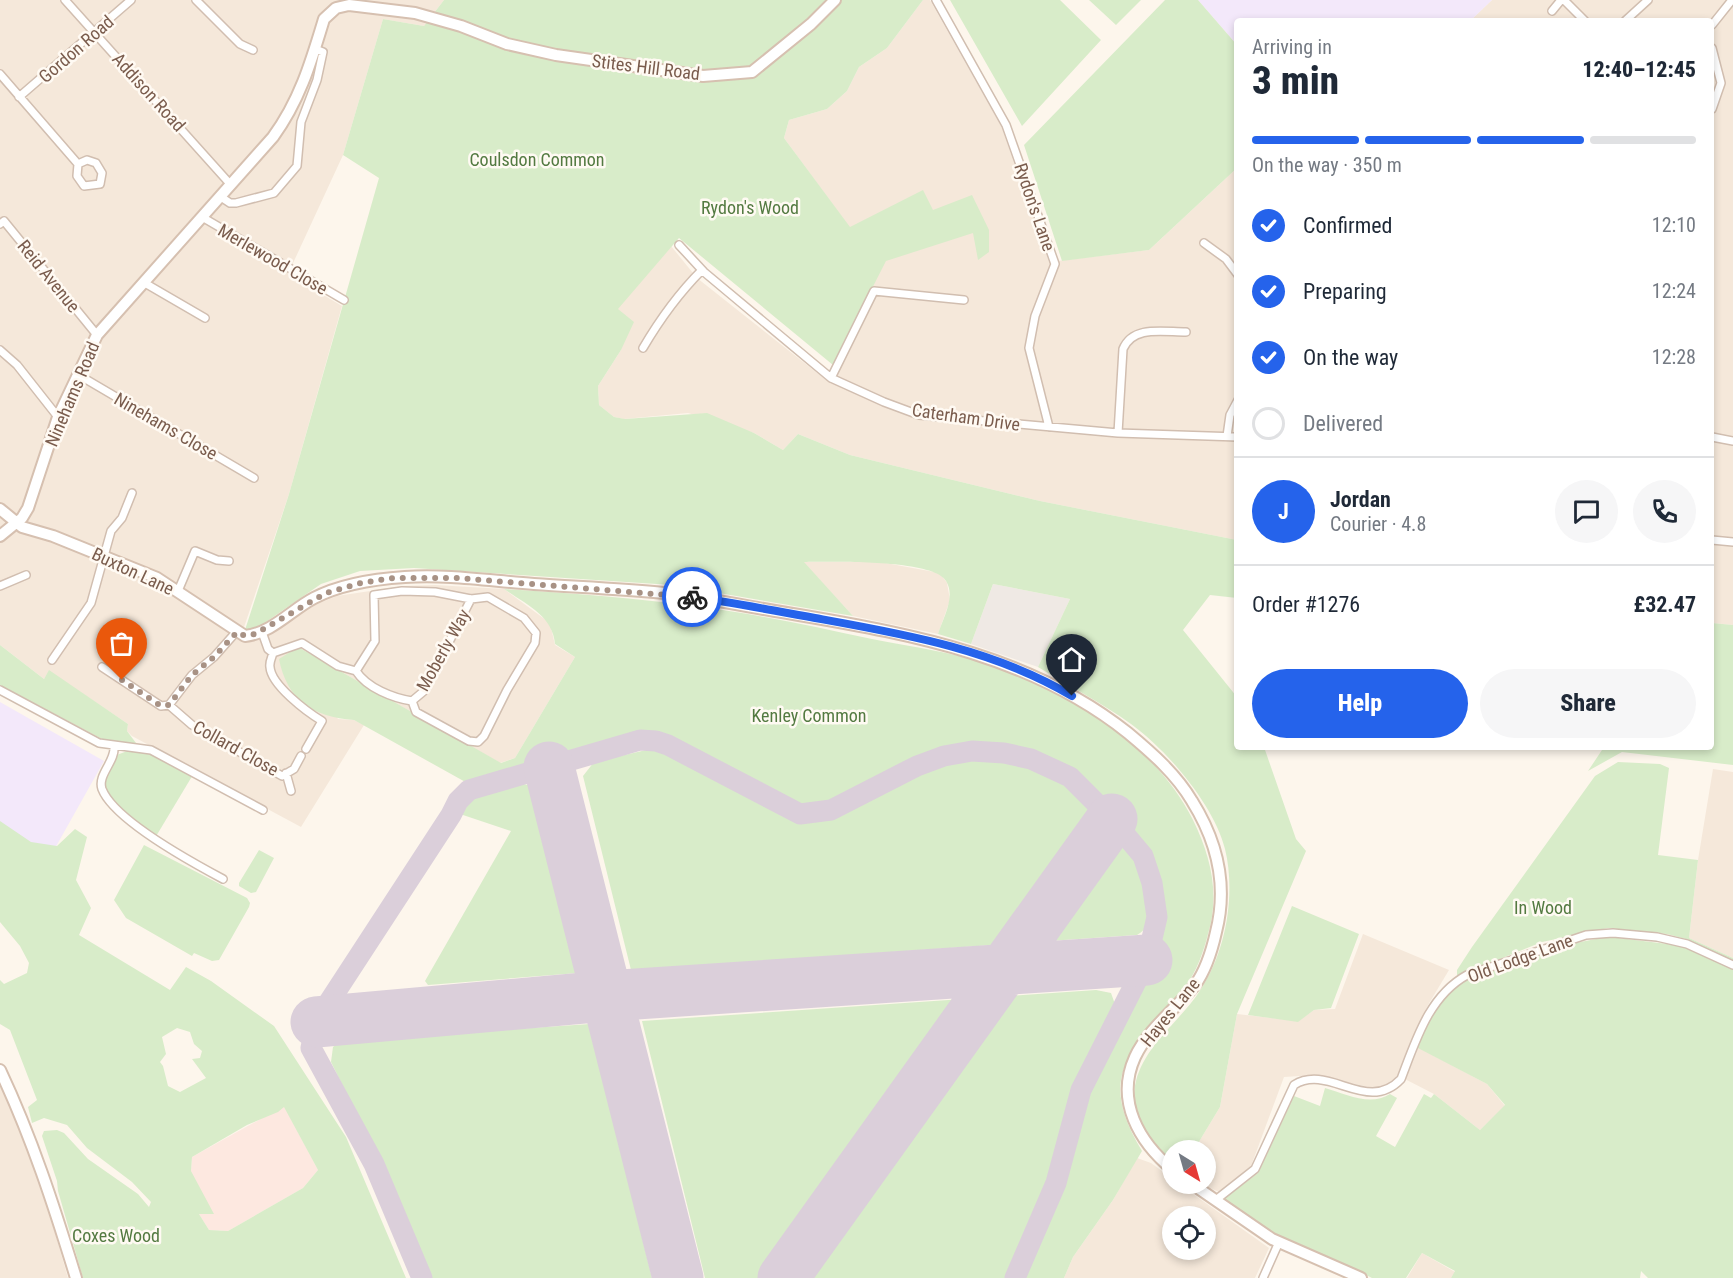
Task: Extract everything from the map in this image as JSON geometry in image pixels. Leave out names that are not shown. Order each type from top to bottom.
[{"type":"street","name":"Addison Road","points":[[66,0],[231,185]]},
{"type":"street","name":"Gordon Road","points":[[19,97],[96,33],[131,0]]},
{"type":"street","points":[[196,0],[240,44],[253,50]]},
{"type":"street","name":"Stites Hill Road","points":[[435,19],[507,44],[556,55],[703,76],[752,72],[812,24],[835,0]]},
{"type":"street","name":"Rydon's Lane","points":[[936,0],[1006,125],[1055,264],[1035,316],[1029,348],[1049,427]]},
{"type":"street","points":[[1552,11],[1562,0],[1582,18]]},
{"type":"street","points":[[1628,18],[1648,0]]},
{"type":"street","points":[[1714,22],[1732,0]]},
{"type":"street","name":"Ninehams Road","points":[[0,536],[22,518],[28,508],[58,417],[97,335],[221,197],[289,115],[303,86],[324,19],[337,4],[415,13],[435,19]]},
{"type":"street","name":"Ninehams Road","points":[[221,197],[230,203],[236,203],[274,193],[297,166],[301,122],[317,80],[323,52],[315,49]]},
{"type":"street","points":[[1714,56],[1721,84],[1714,103]]},
{"type":"street","points":[[0,74],[78,164]]},
{"type":"street","name":"Merlewood Close","points":[[202,218],[344,300]]},
{"type":"street","name":"Reid Avenue","points":[[0,224],[4,221],[97,335]]},
{"type":"street","points":[[1204,243],[1226,260],[1234,270]]},
{"type":"street","name":"Caterham Drive","points":[[679,245],[702,270],[831,378],[919,415],[1118,433],[1234,437]]},
{"type":"street","points":[[644,348],[663,315],[702,270]]},
{"type":"street","points":[[144,282],[205,318]]},
{"type":"street","points":[[831,378],[874,291],[964,300]]},
{"type":"street","points":[[1118,433],[1123,349],[1128,338],[1138,333],[1186,332]]},
{"type":"street","points":[[0,350],[16,365],[58,417]]},
{"type":"street","name":"Ninehams Close","points":[[77,374],[254,478]]},
{"type":"street","points":[[1227,436],[1230,415],[1234,408]]},
{"type":"street","points":[[1714,437],[1733,441]]},
{"type":"street","points":[[52,660],[91,603],[102,556],[111,531],[122,518],[132,493]]},
{"type":"street","name":"Buxton Lane","points":[[0,509],[15,522],[157,578],[237,632]]},
{"type":"street","points":[[1714,540],[1733,542]]},
{"type":"street","points":[[178,591],[195,551],[217,560],[229,561]]},
{"type":"street","points":[[0,586],[26,575]]},
{"type":"street","name":"Hayes Lane","points":[[262,632],[326,593],[381,580],[432,576],[603,588],[703,598],[922,639],[969,650],[1029,672],[1069,694],[1109,718],[1168,769],[1203,820],[1221,875],[1217,929],[1209,957],[1197,983],[1136,1056],[1127,1080],[1129,1110],[1141,1136],[1162,1161]]},
{"type":"street","points":[[273,653],[302,643],[338,666],[356,671],[362,680],[397,699],[412,701],[416,712],[469,741],[478,742],[484,736],[507,690],[535,643],[536,633],[528,623],[501,603],[488,597],[471,599],[435,592],[402,591],[374,595],[375,641],[356,671]]},
{"type":"street","name":"Moberly Way","points":[[412,701],[424,691],[471,599]]},
{"type":"street","points":[[169,705],[192,675],[214,657],[237,632],[245,636],[262,632],[268,649],[273,653]]},
{"type":"street","points":[[273,653],[270,668],[272,676],[302,709],[322,721],[306,749]]},
{"type":"street","name":"Collard Close","points":[[102,667],[161,706],[169,705],[202,730],[282,776],[294,769],[301,756]]},
{"type":"street","points":[[0,690],[99,743],[151,750],[263,810]]},
{"type":"street","points":[[114,746],[114,756],[102,779],[101,788],[107,796],[131,821],[223,879]]},
{"type":"street","points":[[286,773],[291,790]]},
{"type":"street","name":"Old Lodge Lane","points":[[1217,1199],[1256,1169],[1294,1085],[1310,1080],[1380,1094],[1393,1088],[1401,1079],[1431,1008],[1451,984],[1467,975],[1586,935],[1613,933],[1657,937],[1687,944],[1733,964]]},
{"type":"street","points":[[0,1070],[28,1130],[76,1278]]},
{"type":"street","points":[[1209,1194],[1244,1222],[1279,1242],[1361,1278]]},
{"type":"street","points":[[1263,1278],[1279,1242]]},
{"type":"shaded area","points":[[0,0],[444,0],[424,26],[383,19],[343,155],[288,274],[342,306],[289,494],[240,639],[250,642],[261,639],[317,604],[337,596],[403,586],[435,585],[504,589],[550,623],[555,645],[575,657],[515,758],[500,763],[298,647],[338,719],[354,720],[364,725],[301,827],[132,736],[127,731],[128,724],[49,671],[44,679],[0,645]]},
{"type":"shaded area","points":[[923,0],[930,0],[1001,126],[1049,262],[1149,250],[1234,171],[1234,539],[1040,501],[850,455],[798,434],[783,450],[754,433],[688,413],[624,419],[614,417],[599,405],[598,386],[621,350],[617,309],[671,246],[697,278],[826,380],[885,261],[850,228],[784,138],[789,120],[827,109],[847,91],[859,67],[887,48]]},
{"type":"shaded area","points":[[1198,0],[1492,0],[1473,18],[1234,18],[1234,42]]},
{"type":"shaded area","points":[[1492,0],[1733,0],[1733,625],[1714,623],[1714,18],[1473,18]]},
{"type":"shaded area","points":[[803,562],[880,562],[940,573],[947,583],[950,600],[938,634],[853,616]]},
{"type":"shaded area","points":[[993,584],[1070,599],[1038,667],[971,644]]},
{"type":"shaded area","points":[[0,702],[104,761],[31,891],[0,864]]},
{"type":"shaded area","points":[[1713,769],[1733,772],[1733,958],[1689,938],[1698,860]]},
{"type":"shaded area","points":[[1363,934],[1449,970],[1428,1005],[1410,1043],[1487,1084],[1505,1106],[1480,1130],[1434,1094],[1399,1076],[1381,1090],[1316,1075],[1284,1077],[1251,1166],[1219,1192],[1216,1191],[1216,1140],[1200,1140],[1220,1107],[1237,1014],[1298,1021],[1314,1010],[1335,1009]]},
{"type":"shaded area","points":[[0,1084],[32,1153],[68,1278],[0,1278]]},
{"type":"shaded area","points":[[284,1106],[318,1170],[303,1188],[228,1231],[209,1230],[199,1214],[191,1171],[192,1157]]},
{"type":"shaded area","points":[[1137,1158],[1151,1163],[1162,1171],[1162,1194],[1193,1194],[1210,1206],[1162,1206],[1162,1260],[1216,1260],[1216,1210],[1269,1248],[1255,1278],[1064,1278],[1073,1257],[1113,1200]]},
{"type":"shaded area","points":[[1422,1253],[1455,1272],[1451,1278],[1407,1278]]},
{"type":"green space","name":"Coulsdon Common","points":[[444,0],[923,0],[887,48],[859,67],[847,91],[827,109],[789,120],[784,138],[850,227],[923,190],[933,210],[972,195],[989,230],[989,252],[978,260],[973,233],[886,261],[833,365],[679,238],[618,309],[634,322],[621,350],[598,386],[599,405],[614,417],[625,419],[707,413],[754,433],[783,450],[798,434],[850,455],[1040,501],[1234,539],[1234,598],[1210,595],[1183,630],[1234,693],[1234,750],[1265,750],[1296,839],[1306,851],[1237,1014],[1220,1107],[1200,1140],[1162,1140],[1162,1153],[1143,1127],[1138,1116],[1134,1092],[1141,1067],[1148,1055],[1193,1001],[1210,974],[1217,957],[1229,903],[1225,849],[1211,815],[1200,797],[1174,763],[1159,748],[1120,716],[1038,667],[1070,599],[993,584],[971,644],[938,634],[949,601],[949,587],[946,581],[937,574],[902,565],[804,562],[853,616],[672,585],[414,568],[360,571],[321,584],[263,624],[252,630],[245,630],[289,494],[379,178],[343,155],[383,19],[424,26]]},
{"type":"green space","points":[[950,0],[1060,0],[1101,40],[1022,126]]},
{"type":"green space","points":[[1089,0],[1141,0],[1116,25]]},
{"type":"green space","points":[[1165,0],[1198,0],[1234,42],[1234,171],[1149,250],[1062,261],[1024,145]]},
{"type":"green space","name":"Kenley Common","points":[[504,589],[627,598],[722,610],[939,652],[988,664],[1031,682],[1087,711],[1113,728],[1158,770],[1177,794],[1193,820],[1205,848],[1212,876],[1212,919],[1202,954],[1190,980],[1138,1043],[1128,1060],[1121,1078],[1121,1098],[1127,1122],[1142,1151],[1113,1200],[1073,1257],[1064,1278],[1021,1278],[1060,1186],[1085,1093],[1148,975],[1157,946],[1162,918],[1157,884],[1147,853],[1088,786],[1073,773],[1051,761],[1005,749],[973,747],[942,752],[915,761],[830,805],[798,808],[657,736],[639,736],[469,784],[354,720],[326,715],[314,710],[295,696],[283,673],[279,659],[298,647],[501,763],[515,758],[575,657],[555,644],[553,634],[544,618]]},
{"type":"green space","points":[[1714,623],[1733,625],[1733,765],[1622,752],[1588,771],[1602,750],[1714,750]]},
{"type":"green space","points":[[0,645],[44,679],[49,670],[128,724],[127,731],[139,747],[194,773],[155,838],[131,821],[101,788],[114,756],[138,747],[104,740],[0,685]]},
{"type":"green space","points":[[655,748],[782,816],[805,822],[840,813],[920,774],[947,765],[973,759],[1000,758],[1026,763],[1053,775],[1081,796],[1128,846],[1138,861],[1148,890],[1149,921],[1145,929],[1137,935],[631,970],[583,776],[594,762]]},
{"type":"green space","name":"In Wood","points":[[1618,762],[1660,764],[1669,768],[1658,855],[1698,860],[1689,938],[1733,958],[1733,962],[1686,939],[1667,934],[1608,928],[1542,942],[1457,976],[1457,970],[1472,947],[1595,776]]},
{"type":"green space","points":[[514,782],[528,785],[534,793],[578,973],[428,985],[425,981],[511,831],[460,814],[470,796]]},
{"type":"green space","name":"Coxes Wood","points":[[0,821],[31,842],[57,846],[75,829],[87,837],[76,880],[91,908],[79,935],[170,990],[186,967],[211,981],[274,1026],[346,1137],[406,1278],[83,1278],[57,1181],[42,1136],[44,1131],[57,1130],[64,1133],[88,1159],[138,1194],[149,1207],[151,1202],[132,1182],[87,1148],[67,1125],[44,1118],[32,1123],[28,1107],[37,1100],[10,1030],[0,1024],[0,980],[4,984],[27,973],[29,963],[20,946],[0,922]],"holes":[[[177,1028],[190,1032],[194,1044],[202,1051],[200,1058],[192,1059],[206,1078],[180,1092],[168,1086],[160,1062],[166,1054],[162,1037]],[[284,1107],[318,1170],[303,1188],[228,1231],[209,1230],[199,1214],[214,1214],[191,1171],[192,1157],[247,1125],[278,1112]]]},
{"type":"green space","points":[[144,845],[247,898],[250,903],[249,907],[219,960],[212,961],[194,953],[192,956],[126,918],[114,900]]},
{"type":"green space","points":[[259,850],[274,858],[256,892],[251,893],[239,886],[239,883]]},
{"type":"green space","points":[[1292,906],[1359,934],[1331,1008],[1314,1010],[1298,1022],[1248,1015]]},
{"type":"green space","points":[[1610,937],[1684,946],[1733,969],[1733,1278],[1648,1278],[1641,1271],[1640,1278],[1451,1278],[1455,1271],[1422,1253],[1406,1278],[1372,1278],[1345,1264],[1281,1239],[1224,1199],[1258,1173],[1294,1096],[1320,1106],[1325,1088],[1366,1099],[1382,1098],[1390,1094],[1397,1098],[1376,1136],[1395,1147],[1424,1094],[1431,1098],[1434,1094],[1480,1130],[1505,1105],[1487,1084],[1416,1047],[1436,1008],[1453,989],[1484,971],[1574,943]]},
{"type":"green space","points":[[1096,990],[1111,993],[1116,1007],[1074,1087],[1048,1185],[1008,1278],[705,1278],[642,1021]]},
{"type":"green space","points":[[590,1024],[652,1278],[428,1278],[365,1131],[331,1062],[333,1047],[340,1041]]},
{"type":"taxiway","points":[[422,1278],[374,1164],[311,1048],[316,1022],[458,801],[469,790],[640,740],[656,741],[668,745],[800,814],[831,810],[917,766],[944,756],[972,751],[1004,753],[1031,759],[1070,777],[1112,819],[1143,856],[1152,883],[1157,917],[1147,960],[1081,1090],[1056,1183],[1015,1278]]},
{"type":"runway","points":[[549,767],[678,1278]]},
{"type":"runway","points":[[783,1278],[1112,819]]},
{"type":"runway","points":[[316,1022],[606,996],[1147,960]]},
{"type":"way so far","points":[[122,680],[161,706],[169,705],[192,675],[214,657],[237,632],[245,636],[267,630],[311,600],[326,593],[381,580],[432,576],[666,593],[692,597]]},
{"type":"route","points":[[692,597],[871,628],[969,650],[1029,672],[1072,696]]},
{"type":"park label","name":"Rydon's Wood","points":[[750,207]]}]
